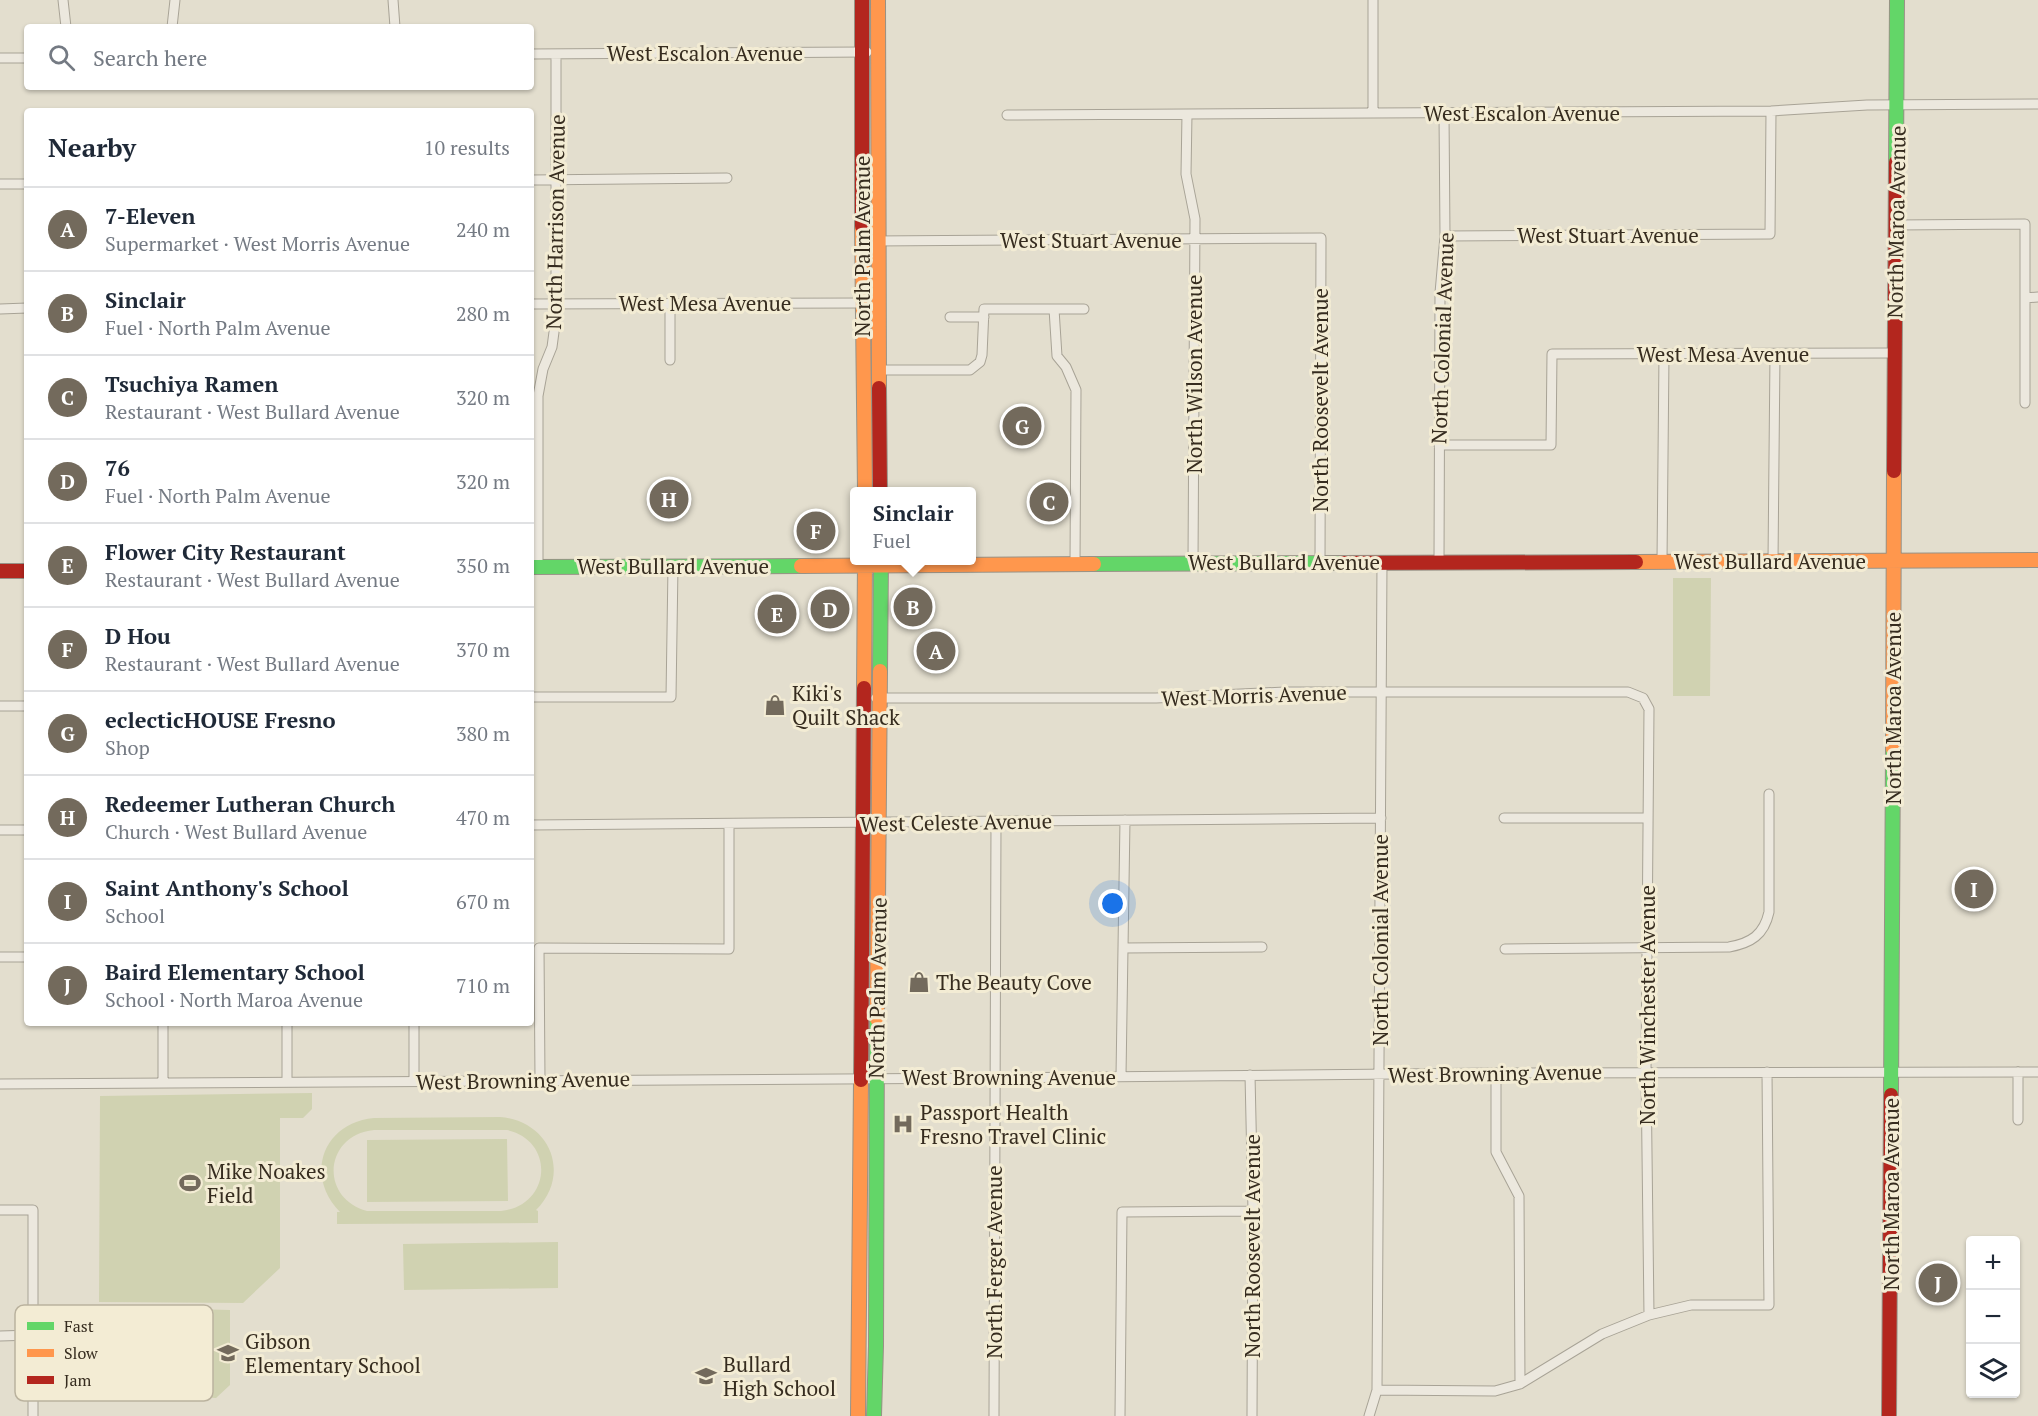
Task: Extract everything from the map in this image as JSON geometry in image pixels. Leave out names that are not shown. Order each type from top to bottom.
[{"type":"main road","name":"North Palm Avenue","points":[[862,0],[861,303],[865,487]]},
{"type":"main road","name":"North Palm Avenue","points":[[878,0],[877,241],[880,487]]},
{"type":"main road","name":"North Maroa Avenue","points":[[1889,1416],[1897,0]]},
{"type":"main road","points":[[863,361],[871,394],[872,442],[880,449]]},
{"type":"main road","name":"West Bullard Avenue","points":[[976,563],[2038,560]]},
{"type":"main road","name":"West Bullard Avenue","points":[[535,567],[850,562]]},
{"type":"main road","name":"North Palm Avenue","points":[[858,1416],[865,565]]},
{"type":"main road","name":"North Palm Avenue","points":[[874,1416],[881,565]]},
{"type":"main road","points":[[0,571],[24,571]]},
{"type":"main road","points":[[860,1308],[876,1309]]},
{"type":"street","points":[[63,0],[66,24]]},
{"type":"street","points":[[172,24],[175,0]]},
{"type":"street","points":[[393,0],[395,24]]},
{"type":"street","points":[[1373,0],[1373,113]]},
{"type":"street","name":"West Escalon Avenue","points":[[534,54],[878,52]]},
{"type":"street","name":"North Harrison Avenue","points":[[535,567],[538,396],[543,369],[555,335],[556,54]]},
{"type":"street","points":[[0,58],[24,58]]},
{"type":"street","name":"West Escalon Avenue","points":[[1006,115],[1771,111],[1897,104],[2038,104]]},
{"type":"street","name":"West Stuart Avenue","points":[[1445,236],[1770,234],[1771,111]]},
{"type":"street","name":"North Wilson Avenue","points":[[1186,114],[1186,174],[1195,219],[1193,563]]},
{"type":"street","name":"North Colonial Avenue","points":[[1439,561],[1440,293],[1445,236],[1444,114]]},
{"type":"street","points":[[534,180],[728,178]]},
{"type":"street","points":[[0,184],[24,184]]},
{"type":"street","points":[[1896,225],[2025,224],[2025,403]]},
{"type":"street","name":"West Stuart Avenue","points":[[861,242],[1321,238]]},
{"type":"street","name":"North Roosevelt Avenue","points":[[1320,562],[1321,238]]},
{"type":"street","points":[[2025,298],[2038,297]]},
{"type":"street","points":[[670,303],[670,360]]},
{"type":"street","name":"West Mesa Avenue","points":[[534,304],[878,303]]},
{"type":"street","points":[[0,309],[24,308]]},
{"type":"street","points":[[880,370],[961,370],[976,367],[982,355],[984,309],[1084,309]]},
{"type":"street","points":[[1053,309],[1057,356],[1066,367],[1076,390],[1075,564]]},
{"type":"street","points":[[950,317],[984,317]]},
{"type":"street","name":"West Mesa Avenue","points":[[1439,445],[1551,444],[1552,354],[1895,353]]},
{"type":"street","points":[[1662,561],[1664,354]]},
{"type":"street","points":[[1773,561],[1775,354]]},
{"type":"street","name":"North Colonial Avenue","points":[[1369,1416],[1377,1390],[1382,562]]},
{"type":"street","points":[[534,697],[671,697],[673,566]]},
{"type":"street","name":"West Morris Avenue","points":[[864,698],[1156,698],[1285,692],[1381,691],[1628,692],[1643,698]]},
{"type":"street","name":"North Winchester Avenue","points":[[1643,698],[1649,709],[1646,1072],[1648,1314]]},
{"type":"street","points":[[0,706],[24,706]]},
{"type":"street","points":[[1504,949],[1729,946],[1746,943],[1760,934],[1769,912],[1769,794]]},
{"type":"street","name":"West Celeste Avenue","points":[[534,825],[1381,818]]},
{"type":"street","points":[[1504,818],[1648,818]]},
{"type":"street","points":[[1121,1076],[1125,820]]},
{"type":"street","name":"North Ferger Avenue","points":[[994,1416],[996,821]]},
{"type":"street","points":[[540,1079],[539,948],[729,949],[729,824]]},
{"type":"street","points":[[0,830],[24,830]]},
{"type":"street","points":[[1123,948],[1263,947]]},
{"type":"street","points":[[0,957],[24,957]]},
{"type":"street","points":[[163,1082],[164,1026]]},
{"type":"street","points":[[287,1026],[287,1082]]},
{"type":"street","points":[[414,1026],[414,1081]]},
{"type":"street","name":"West Browning Avenue","points":[[0,1084],[1646,1072],[2038,1072]]},
{"type":"street","points":[[1377,1390],[1495,1390],[1520,1384],[1602,1334],[1648,1314],[1691,1305],[1769,1305],[1767,1072]]},
{"type":"street","points":[[2018,1072],[2018,1120]]},
{"type":"street","points":[[1496,1073],[1496,1152],[1519,1196],[1520,1384]]},
{"type":"street","name":"North Roosevelt Avenue","points":[[1250,1075],[1253,1211],[1252,1416]]},
{"type":"street","points":[[0,1210],[33,1210],[33,1305]]},
{"type":"street","points":[[1120,1416],[1122,1212],[1253,1211]]},
{"type":"green space","points":[[1673,578],[1711,578],[1710,696],[1673,696]]},
{"type":"green space","name":"Mike Noakes Field","points":[[312,1093],[312,1109],[303,1118],[280,1118],[280,1268],[243,1303],[99,1302],[100,1096]]},
{"type":"green space","points":[[500,1117],[532,1128],[543,1139],[554,1166],[553,1181],[547,1196],[536,1210],[538,1211],[538,1223],[337,1224],[337,1212],[340,1212],[329,1198],[323,1182],[321,1167],[324,1153],[331,1140],[356,1122],[374,1118]],"holes":[[[374,1130],[507,1130],[523,1136],[534,1147],[540,1159],[541,1173],[538,1186],[530,1198],[518,1207],[501,1211],[367,1211],[351,1204],[341,1194],[335,1181],[334,1168],[337,1154],[345,1143],[357,1134]]]},
{"type":"green space","points":[[507,1139],[508,1201],[367,1202],[367,1140]]},
{"type":"green space","points":[[558,1242],[558,1288],[404,1290],[403,1244]]},
{"type":"green space","points":[[213,1310],[230,1310],[230,1385],[216,1398],[213,1398]]},
{"type":"traffic: fast","points":[[1896,162],[1897,0]]},
{"type":"traffic: fast","points":[[1094,564],[1342,563]]},
{"type":"traffic: fast","points":[[880,671],[881,565]]},
{"type":"traffic: fast","points":[[534,567],[801,566]]},
{"type":"traffic: fast","points":[[1891,1095],[1893,749]]},
{"type":"traffic: fast","points":[[874,1416],[877,1019]]},
{"type":"traffic: slow","points":[[878,0],[879,388]]},
{"type":"traffic: slow","points":[[862,226],[865,487]]},
{"type":"traffic: slow","points":[[1893,749],[1894,471]]},
{"type":"traffic: slow","points":[[1636,562],[2038,560]]},
{"type":"traffic: slow","points":[[976,565],[1094,564]]},
{"type":"traffic: slow","points":[[864,688],[865,565]]},
{"type":"traffic: slow","points":[[801,566],[948,565]]},
{"type":"traffic: slow","points":[[877,1019],[880,671]]},
{"type":"traffic: slow","points":[[858,1416],[861,1080]]},
{"type":"traffic: jam","points":[[862,0],[862,226]]},
{"type":"traffic: jam","points":[[1894,471],[1896,162]]},
{"type":"traffic: jam","points":[[879,388],[880,487]]},
{"type":"traffic: jam","points":[[1342,563],[1636,562]]},
{"type":"traffic: jam","points":[[0,571],[24,571]]},
{"type":"traffic: jam","points":[[861,1080],[864,688]]},
{"type":"traffic: jam","points":[[1889,1416],[1891,1095]]},
{"type":"place","name":"eclecticHOUSE Fresno","points":[[1022,426]]},
{"type":"place","name":"Redeemer Lutheran Church","points":[[669,499]]},
{"type":"place","name":"Tsuchiya Ramen","points":[[1049,502]]},
{"type":"place","name":"D Hou","points":[[816,531]]},
{"type":"place","name":"Sinclair","points":[[913,607]]},
{"type":"place","name":"76","points":[[830,609]]},
{"type":"place","name":"Flower City Restaurant","points":[[777,614]]},
{"type":"place","name":"7-Eleven","points":[[936,651]]},
{"type":"place","name":"Kiki's Quilt Shack","points":[[775,705]]},
{"type":"place","name":"Saint Anthony's School","points":[[1974,889]]},
{"type":"place","name":"The Beauty Cove","points":[[919,982]]},
{"type":"place","name":"Passport Health Fresno Travel Clinic","points":[[903,1124]]},
{"type":"place","name":"Mike Noakes Field","points":[[190,1183]]},
{"type":"place","name":"Baird Elementary School","points":[[1938,1283]]},
{"type":"place","name":"Gibson Elementary School","points":[[228,1353]]},
{"type":"place","name":"Bullard High School","points":[[706,1376]]}]
